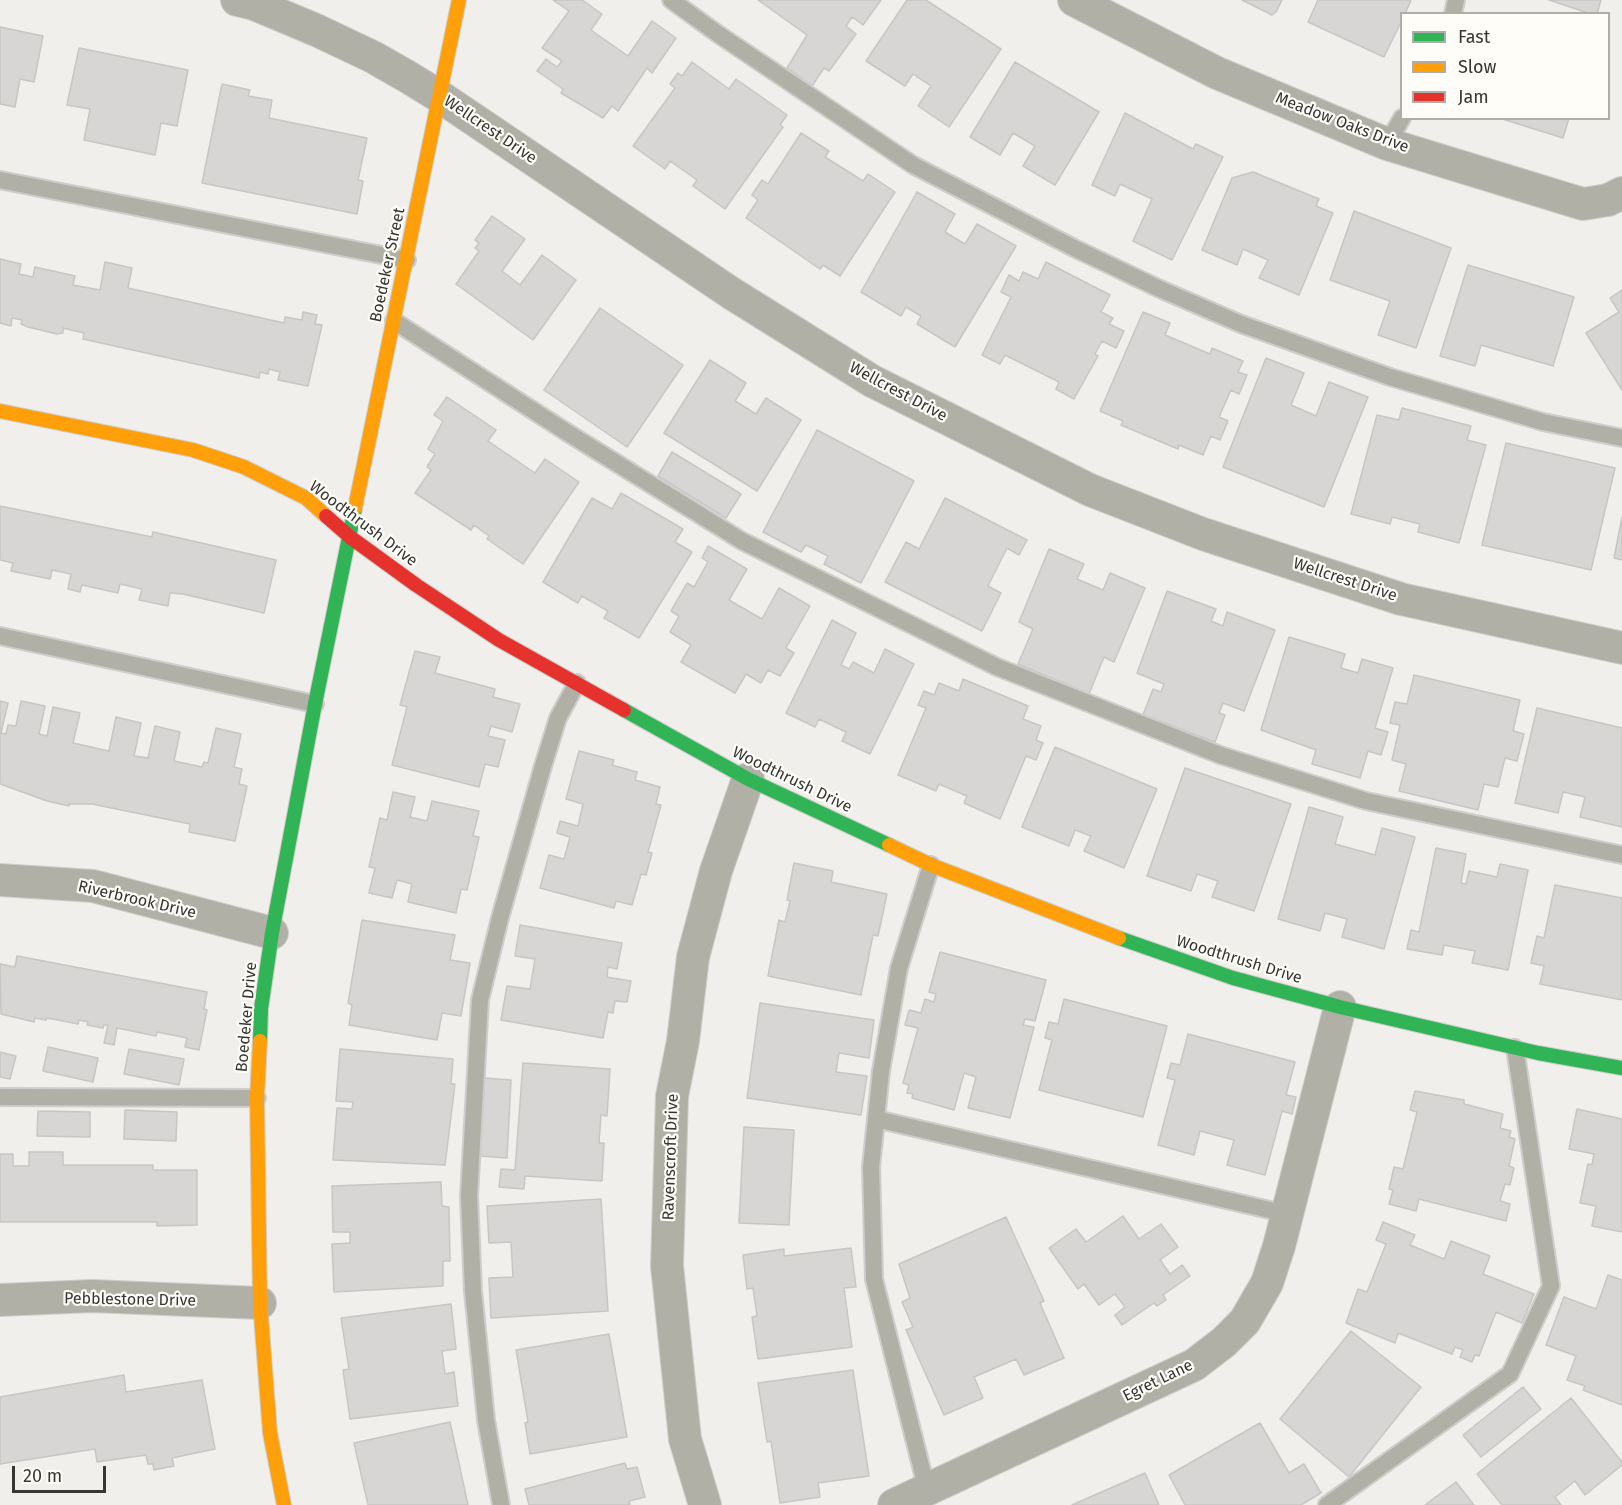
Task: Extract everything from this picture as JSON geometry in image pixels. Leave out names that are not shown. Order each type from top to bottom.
[{"type":"street","name":"Wellcrest Drive","points":[[237,0],[254,4],[373,57],[439,96],[730,293],[872,381],[1090,490],[1203,534],[1401,598],[1622,648]]},
{"type":"street","name":"Boedeker Street","points":[[351,537],[459,0]]},
{"type":"street","name":"Meadow Oaks Drive","points":[[1074,0],[1217,73],[1395,131],[1583,204],[1608,200],[1622,193]]},
{"type":"street","name":"Woodthrush Drive","points":[[0,411],[193,450],[244,467],[306,498],[351,537],[416,585],[498,640],[748,779],[931,865],[1108,935],[1233,978],[1340,1007],[1515,1048],[1622,1068]]},
{"type":"street","name":"Boedeker Drive","points":[[282,1505],[270,1433],[260,1304],[257,1098],[261,1009],[272,933],[315,704],[351,537]]},
{"type":"street","name":"Ravenscroft Drive","points":[[705,1505],[685,1439],[667,1266],[672,1096],[693,957],[716,871],[748,779]]},
{"type":"street","name":"Riverbrook Drive","points":[[0,880],[93,886],[272,933]]},
{"type":"street","name":"Egret Lane","points":[[894,1505],[1194,1365],[1224,1342],[1245,1321],[1267,1283],[1279,1246],[1340,1007]]},
{"type":"street","name":"Pebblestone Drive","points":[[0,1300],[92,1296],[260,1304]]},
{"type":"lane","points":[[670,0],[913,165],[1160,289],[1241,324],[1390,377],[1543,422],[1622,438]]},
{"type":"lane","points":[[0,180],[407,260]]},
{"type":"lane","points":[[393,321],[742,541],[997,667],[1220,755],[1366,801],[1622,855]]},
{"type":"lane","points":[[0,636],[315,704]]},
{"type":"lane","points":[[501,1505],[486,1420],[473,1291],[469,1196],[480,1000],[500,918],[543,766],[558,718],[577,683]]},
{"type":"lane","points":[[927,1490],[874,1279],[871,1167],[881,1071],[899,968],[931,865]]},
{"type":"lane","points":[[1327,1505],[1510,1374],[1551,1286],[1515,1048]]},
{"type":"lane","points":[[0,1097],[257,1098]]},
{"type":"lane","points":[[876,1119],[1287,1214]]},
{"type":"building","points":[[553,0],[582,0],[602,14],[591,30],[628,56],[652,21],[676,38],[652,73],[647,68],[618,111],[612,106],[603,118],[561,93],[563,89],[537,71],[546,59],[557,67],[562,61],[542,48],[569,11]]},
{"type":"building","points":[[758,0],[881,0],[863,25],[852,17],[846,26],[856,34],[829,71],[824,68],[812,86],[787,68],[807,35]]},
{"type":"building","points":[[907,0],[926,0],[1001,49],[949,127],[918,106],[931,86],[913,74],[905,86],[866,61]]},
{"type":"building","points":[[1242,0],[1282,0],[1272,15]]},
{"type":"building","points":[[1318,0],[1411,0],[1406,12],[1400,12],[1400,24],[1384,57],[1308,22]]},
{"type":"building","points":[[1549,0],[1601,0],[1598,12],[1585,12]]},
{"type":"building","points":[[0,27],[43,36],[34,82],[20,79],[15,107],[0,104]]},
{"type":"building","points":[[79,48],[188,70],[177,126],[161,123],[155,155],[84,140],[90,109],[67,105]]},
{"type":"building","points":[[692,62],[729,89],[736,79],[787,115],[780,125],[783,127],[725,209],[693,186],[697,180],[670,161],[665,169],[633,146],[675,88],[670,84],[678,73],[682,76]]},
{"type":"building","points":[[1015,62],[1099,112],[1055,185],[1023,166],[1035,146],[1013,133],[1000,155],[970,137]]},
{"type":"building","points":[[222,84],[250,90],[248,96],[272,100],[269,118],[367,138],[358,180],[363,181],[357,214],[202,183]]},
{"type":"building","points":[[1125,113],[1193,149],[1196,144],[1223,157],[1172,260],[1133,241],[1152,199],[1120,184],[1115,196],[1092,185]]},
{"type":"building","points":[[1505,120],[1568,120],[1563,138]]},
{"type":"building","points":[[801,133],[829,151],[825,157],[863,181],[868,174],[895,192],[840,276],[823,265],[820,269],[746,218],[758,200],[752,195],[762,180],[768,184]]},
{"type":"building","points":[[1253,172],[1319,199],[1316,206],[1333,213],[1299,295],[1259,278],[1268,260],[1243,249],[1237,265],[1202,250],[1232,178]]},
{"type":"building","points":[[917,192],[955,214],[945,232],[965,244],[977,224],[1016,246],[955,347],[917,324],[921,316],[906,307],[901,316],[861,292]]},
{"type":"building","points":[[1354,211],[1451,248],[1416,348],[1378,335],[1390,301],[1330,280]]},
{"type":"building","points":[[492,216],[525,239],[502,271],[520,285],[542,255],[576,280],[533,340],[456,284],[479,251],[475,248],[479,243],[475,240]]},
{"type":"building","points":[[0,259],[21,264],[19,274],[33,277],[35,267],[75,276],[73,285],[100,290],[105,262],[132,268],[128,288],[284,323],[285,317],[302,320],[303,312],[317,315],[315,324],[322,325],[308,386],[278,380],[280,372],[269,369],[268,374],[260,372],[259,378],[83,339],[84,333],[63,328],[63,333],[57,334],[28,327],[21,324],[22,320],[12,318],[11,326],[0,323]]},
{"type":"building","points":[[1046,262],[1110,295],[1101,312],[1113,318],[1109,324],[1124,331],[1116,348],[1102,341],[1095,354],[1098,356],[1074,399],[1056,389],[1059,382],[1005,355],[1000,364],[982,355],[1011,297],[1001,292],[1009,275],[1019,281],[1023,272],[1038,279]]},
{"type":"building","points":[[1468,265],[1574,297],[1553,366],[1481,345],[1475,366],[1440,356]]},
{"type":"building","points":[[1622,290],[1622,390],[1586,333],[1619,312],[1610,298]]},
{"type":"building","points":[[600,308],[683,365],[627,447],[544,390]]},
{"type":"building","points":[[1143,312],[1170,323],[1165,335],[1210,354],[1212,348],[1243,361],[1238,372],[1247,375],[1239,394],[1231,390],[1219,417],[1228,421],[1220,440],[1211,436],[1203,455],[1179,445],[1178,449],[1121,425],[1123,421],[1100,411]]},
{"type":"building","points":[[1266,358],[1304,373],[1291,405],[1316,416],[1329,382],[1368,397],[1324,507],[1223,467]]},
{"type":"building","points":[[710,360],[746,383],[735,401],[756,414],[766,398],[801,420],[757,491],[664,433]]},
{"type":"building","points":[[447,397],[496,430],[488,441],[535,473],[545,459],[579,482],[523,564],[487,539],[489,536],[474,525],[471,530],[415,493],[431,470],[427,467],[435,454],[428,449],[443,421],[434,415]]},
{"type":"building","points":[[1402,408],[1471,426],[1467,440],[1486,445],[1459,543],[1418,532],[1420,524],[1392,517],[1390,524],[1351,514],[1377,415],[1399,420]]},
{"type":"building","points":[[817,430],[914,481],[861,583],[824,564],[828,556],[806,545],[801,552],[763,532]]},
{"type":"building","points":[[1506,443],[1615,468],[1591,570],[1482,545]]},
{"type":"building","points":[[672,452],[741,494],[726,518],[658,476]]},
{"type":"building","points":[[621,493],[683,529],[675,542],[692,552],[639,638],[604,618],[608,611],[582,596],[578,603],[543,582],[592,498],[612,509]]},
{"type":"building","points":[[945,498],[1027,540],[1019,555],[1007,548],[988,586],[1001,593],[982,631],[885,582],[906,542],[919,549]]},
{"type":"building","points":[[0,506],[152,537],[153,532],[276,560],[264,613],[170,593],[168,606],[139,600],[142,589],[120,584],[118,593],[82,585],[80,592],[68,589],[71,574],[52,570],[50,579],[11,571],[13,563],[0,560]]},
{"type":"building","points":[[1622,517],[1622,560],[1614,558]]},
{"type":"building","points":[[708,546],[747,569],[729,600],[762,619],[779,588],[810,606],[786,648],[794,653],[780,676],[768,670],[761,683],[746,674],[735,693],[681,662],[691,645],[670,632],[679,616],[671,611],[687,583],[694,587],[708,562],[702,558]]},
{"type":"building","points":[[1049,549],[1084,564],[1077,579],[1103,590],[1110,573],[1145,588],[1114,662],[1104,657],[1089,694],[1018,664],[1033,629],[1019,622]]},
{"type":"building","points":[[1167,591],[1216,609],[1211,621],[1223,626],[1227,612],[1275,630],[1244,711],[1223,703],[1219,713],[1225,715],[1215,742],[1143,715],[1153,689],[1161,692],[1164,684],[1137,673]]},
{"type":"building","points":[[832,620],[856,633],[841,665],[849,669],[853,662],[874,673],[885,649],[914,664],[870,754],[842,741],[846,732],[819,719],[815,727],[786,713]]},
{"type":"building","points":[[1289,637],[1345,654],[1341,668],[1358,673],[1362,659],[1393,668],[1375,728],[1388,732],[1381,755],[1368,751],[1360,778],[1312,764],[1316,750],[1261,730]]},
{"type":"building","points":[[415,651],[440,657],[435,673],[495,689],[493,697],[520,704],[512,732],[491,726],[488,736],[505,740],[498,767],[485,764],[479,787],[392,765],[407,707],[400,705]]},
{"type":"building","points":[[1414,675],[1520,700],[1513,731],[1524,734],[1517,761],[1505,758],[1498,787],[1484,784],[1478,810],[1399,791],[1406,764],[1392,760],[1400,725],[1390,723],[1395,702],[1407,704]]},
{"type":"building","points":[[963,679],[1028,706],[1023,719],[1041,726],[1036,740],[1043,743],[1036,760],[1026,756],[1000,819],[964,803],[967,796],[939,784],[936,791],[898,775],[926,708],[918,705],[924,691],[934,695],[939,683],[959,691]]},
{"type":"building","points":[[0,701],[8,703],[1,733],[6,734],[8,725],[16,726],[21,701],[45,706],[39,734],[47,736],[53,707],[80,713],[73,743],[109,751],[116,717],[141,723],[134,756],[148,758],[155,726],[180,732],[174,761],[202,767],[204,762],[208,763],[216,728],[241,734],[234,767],[242,769],[239,784],[247,786],[235,841],[189,832],[190,824],[92,804],[69,804],[69,806],[47,801],[0,784]]},
{"type":"building","points":[[1537,708],[1622,728],[1622,827],[1580,817],[1585,797],[1563,792],[1558,813],[1515,803]]},
{"type":"building","points":[[1055,747],[1157,789],[1124,868],[1084,851],[1091,836],[1075,830],[1069,846],[1022,827]]},
{"type":"building","points":[[579,751],[614,760],[612,765],[637,772],[635,780],[660,787],[656,804],[661,805],[648,852],[652,853],[646,875],[641,874],[632,905],[616,901],[614,908],[540,888],[549,855],[564,859],[570,837],[557,833],[560,821],[578,826],[583,804],[566,799]]},
{"type":"building","points":[[1185,768],[1291,804],[1254,911],[1212,897],[1218,881],[1197,874],[1191,891],[1147,876]]},
{"type":"building","points":[[393,792],[415,797],[410,817],[427,821],[432,801],[479,811],[473,836],[479,837],[467,890],[461,889],[456,913],[408,902],[412,884],[397,880],[392,898],[369,893],[375,868],[369,867],[380,818],[387,820]]},
{"type":"building","points":[[1309,807],[1343,817],[1335,844],[1375,855],[1382,828],[1415,837],[1384,949],[1342,937],[1347,919],[1325,913],[1320,931],[1278,919]]},
{"type":"building","points":[[1436,848],[1466,854],[1461,883],[1466,884],[1469,871],[1497,877],[1500,864],[1528,870],[1508,970],[1472,963],[1475,951],[1444,945],[1442,955],[1407,949],[1411,930],[1419,932]]},
{"type":"building","points":[[794,863],[833,871],[831,882],[887,894],[878,936],[873,935],[861,995],[768,976],[779,920],[785,922],[790,901],[787,900]]},
{"type":"building","points":[[1555,885],[1622,898],[1622,1000],[1540,984],[1544,966],[1531,963],[1537,936],[1544,938]]},
{"type":"building","points":[[362,920],[455,935],[450,960],[470,963],[461,1016],[442,1013],[437,1040],[349,1025],[352,1005],[348,1003]]},
{"type":"building","points":[[520,925],[622,943],[617,969],[608,967],[607,977],[631,981],[627,1002],[615,1001],[613,1013],[608,1012],[603,1038],[501,1020],[507,986],[530,989],[535,959],[515,956]]},
{"type":"building","points":[[940,952],[1046,980],[1035,1021],[1025,1019],[1023,1025],[1034,1027],[1010,1118],[968,1108],[976,1077],[964,1073],[954,1110],[912,1098],[913,1094],[907,1093],[909,1085],[903,1083],[918,1028],[905,1025],[909,1010],[921,1013],[925,999],[934,1002],[936,994],[929,992]]},
{"type":"building","points":[[17,956],[207,992],[204,1009],[207,1010],[199,1050],[185,1047],[187,1038],[157,1032],[156,1036],[117,1028],[114,1045],[104,1043],[108,1025],[104,1025],[103,1028],[87,1025],[88,1022],[79,1020],[78,1024],[47,1018],[46,1020],[35,1018],[34,1022],[1,1014],[0,964],[15,967]]},
{"type":"building","points":[[1064,999],[1167,1026],[1143,1117],[1039,1090],[1052,1040],[1045,1038],[1049,1022],[1058,1024]]},
{"type":"building","points":[[760,1003],[874,1020],[869,1058],[839,1053],[836,1072],[867,1076],[861,1115],[747,1098]]},
{"type":"building","points":[[1188,1034],[1295,1062],[1286,1095],[1296,1097],[1292,1114],[1282,1111],[1265,1175],[1227,1165],[1234,1140],[1200,1131],[1194,1155],[1158,1145],[1175,1080],[1167,1078],[1171,1063],[1180,1065]]},
{"type":"building","points":[[48,1047],[98,1058],[93,1082],[43,1071]]},
{"type":"building","points":[[129,1049],[184,1059],[179,1085],[124,1074]]},
{"type":"building","points":[[340,1049],[453,1059],[451,1084],[455,1084],[445,1165],[333,1160],[337,1108],[352,1109],[353,1102],[336,1101]]},
{"type":"building","points":[[0,1052],[16,1056],[10,1079],[0,1077]]},
{"type":"building","points":[[523,1063],[610,1069],[607,1116],[601,1115],[599,1143],[604,1143],[602,1181],[525,1176],[524,1189],[499,1187],[501,1169],[515,1170]]},
{"type":"building","points":[[484,1078],[511,1080],[507,1158],[480,1156]]},
{"type":"building","points":[[1415,1091],[1464,1100],[1464,1104],[1503,1114],[1500,1128],[1511,1131],[1509,1137],[1515,1139],[1509,1166],[1514,1168],[1510,1185],[1505,1184],[1500,1201],[1510,1204],[1506,1221],[1419,1199],[1416,1211],[1389,1204],[1393,1190],[1389,1189],[1394,1167],[1403,1169],[1417,1112],[1410,1110]]},
{"type":"building","points":[[1577,1109],[1622,1119],[1622,1232],[1592,1226],[1596,1206],[1580,1203],[1588,1164],[1592,1165],[1594,1154],[1569,1149]]},
{"type":"building","points":[[125,1110],[177,1112],[176,1141],[124,1139]]},
{"type":"building","points":[[38,1111],[90,1112],[90,1137],[37,1136]]},
{"type":"building","points":[[744,1127],[794,1130],[789,1225],[739,1223]]},
{"type":"building","points":[[29,1152],[63,1152],[63,1165],[153,1165],[153,1170],[197,1170],[197,1225],[157,1226],[157,1222],[0,1222],[0,1154],[13,1154],[13,1166],[29,1166]]},
{"type":"building","points":[[441,1182],[442,1206],[449,1207],[450,1261],[443,1261],[443,1286],[334,1292],[332,1244],[350,1243],[350,1232],[333,1232],[332,1186]]},
{"type":"building","points":[[601,1199],[608,1311],[491,1318],[489,1278],[513,1277],[511,1242],[489,1243],[487,1206]]},
{"type":"building","points":[[1123,1216],[1139,1239],[1161,1224],[1178,1247],[1160,1260],[1170,1274],[1182,1265],[1190,1276],[1163,1295],[1166,1300],[1157,1306],[1154,1303],[1122,1325],[1115,1315],[1125,1307],[1115,1294],[1099,1305],[1084,1284],[1078,1289],[1049,1248],[1076,1229],[1086,1242]]},
{"type":"building","points":[[1006,1217],[1044,1301],[1040,1303],[1064,1358],[1024,1375],[1016,1359],[974,1377],[983,1398],[944,1415],[906,1330],[913,1327],[902,1302],[910,1298],[899,1264]]},
{"type":"building","points":[[1383,1222],[1415,1235],[1410,1245],[1444,1259],[1451,1241],[1490,1256],[1483,1274],[1534,1294],[1522,1323],[1496,1312],[1479,1356],[1475,1355],[1472,1362],[1460,1357],[1463,1350],[1455,1347],[1452,1354],[1398,1333],[1395,1343],[1346,1323],[1358,1289],[1367,1292],[1386,1244],[1376,1240]]},
{"type":"building","points":[[851,1248],[856,1287],[844,1288],[852,1347],[758,1359],[752,1317],[757,1316],[753,1288],[747,1289],[743,1255],[784,1249],[784,1256]]},
{"type":"building","points":[[1608,1275],[1622,1280],[1622,1405],[1583,1390],[1585,1386],[1567,1380],[1576,1356],[1546,1345],[1564,1297],[1596,1309]]},
{"type":"building","points":[[451,1304],[456,1349],[442,1351],[445,1374],[454,1372],[458,1406],[350,1419],[343,1370],[349,1369],[341,1318]]},
{"type":"building","points":[[1351,1331],[1421,1387],[1349,1477],[1280,1419]]},
{"type":"building","points":[[609,1334],[627,1437],[530,1454],[525,1423],[528,1422],[516,1350]]},
{"type":"building","points":[[853,1370],[869,1476],[818,1483],[820,1497],[780,1503],[771,1441],[767,1442],[758,1383]]},
{"type":"building","points":[[124,1375],[126,1392],[202,1380],[215,1449],[172,1458],[174,1466],[154,1470],[153,1464],[148,1464],[146,1455],[97,1462],[95,1449],[0,1464],[0,1397]]},
{"type":"building","points":[[1523,1387],[1541,1409],[1481,1457],[1463,1435]]},
{"type":"building","points":[[1571,1398],[1622,1462],[1622,1465],[1585,1495],[1575,1481],[1555,1497],[1561,1505],[1502,1505],[1477,1474]]},
{"type":"building","points":[[450,1422],[468,1505],[368,1505],[354,1443]]},
{"type":"building","points":[[1260,1423],[1289,1473],[1304,1464],[1321,1493],[1301,1505],[1185,1505],[1169,1475]]},
{"type":"building","points":[[625,1463],[627,1469],[637,1467],[645,1497],[629,1501],[630,1505],[529,1505],[525,1489]]},
{"type":"building","points":[[1145,1473],[1159,1505],[1072,1505]]},
{"type":"building","points":[[1456,1482],[1474,1505],[1425,1505]]},
{"type":"traffic: fast","points":[[260,1041],[261,1009],[272,933],[355,508]]},
{"type":"traffic: fast","points":[[624,710],[748,779],[889,845]]},
{"type":"traffic: fast","points":[[1119,938],[1233,978],[1340,1007],[1538,1053],[1622,1068]]},
{"type":"traffic: slow","points":[[355,508],[459,0]]},
{"type":"traffic: slow","points":[[0,411],[193,450],[244,467],[306,498],[326,516]]},
{"type":"traffic: slow","points":[[889,845],[931,865],[1119,938]]},
{"type":"traffic: slow","points":[[260,1041],[257,1098],[260,1303],[270,1433],[284,1505]]},
{"type":"traffic: jam","points":[[326,516],[350,537],[416,585],[499,640],[624,710]]}]
